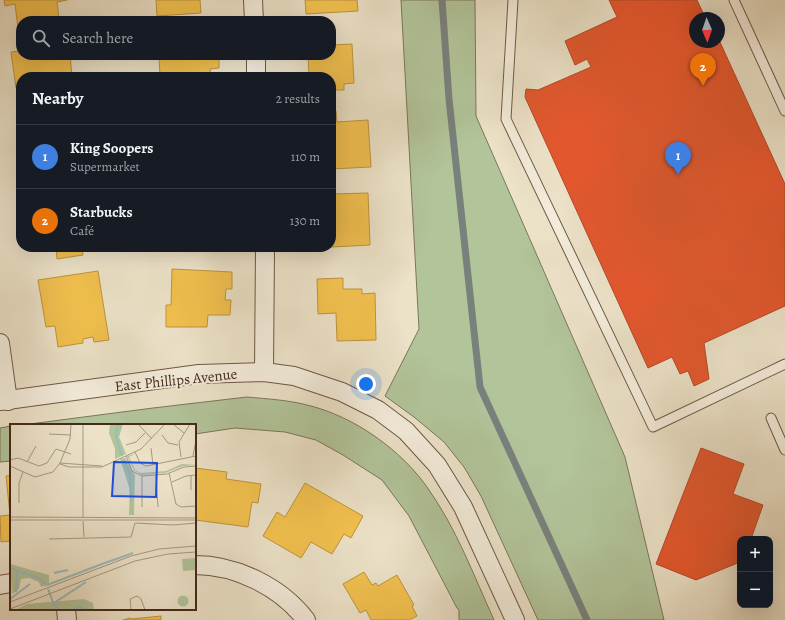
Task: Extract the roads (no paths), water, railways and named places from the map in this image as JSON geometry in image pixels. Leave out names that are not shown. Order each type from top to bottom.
[{"type":"street","points":[[253,0],[254,16]]},
{"type":"street","points":[[256,60],[256,72]]},
{"type":"street","points":[[264,372],[265,252]]},
{"type":"street","points":[[0,343],[4,401]]},
{"type":"street","name":"East Phillips Avenue","points":[[4,401],[199,374],[264,372],[294,376],[342,392],[378,410],[406,431],[437,465],[463,507],[515,620]]},
{"type":"street","points":[[196,565],[217,567],[237,572],[261,583],[281,596],[306,620]]},
{"type":"street","points":[[0,585],[10,583]]},
{"type":"street","points":[[66,610],[68,620]]},
{"type":"lane","points":[[513,0],[506,118],[653,426],[785,364]]},
{"type":"lane","points":[[734,0],[785,111]]},
{"type":"lane","points":[[771,418],[785,450]]},
{"type":"waterway","points":[[442,0],[449,99],[480,387],[587,620]]},
{"type":"place","name":"Starbucks","points":[[703,86]]},
{"type":"place","name":"King Soopers","points":[[678,175]]}]
